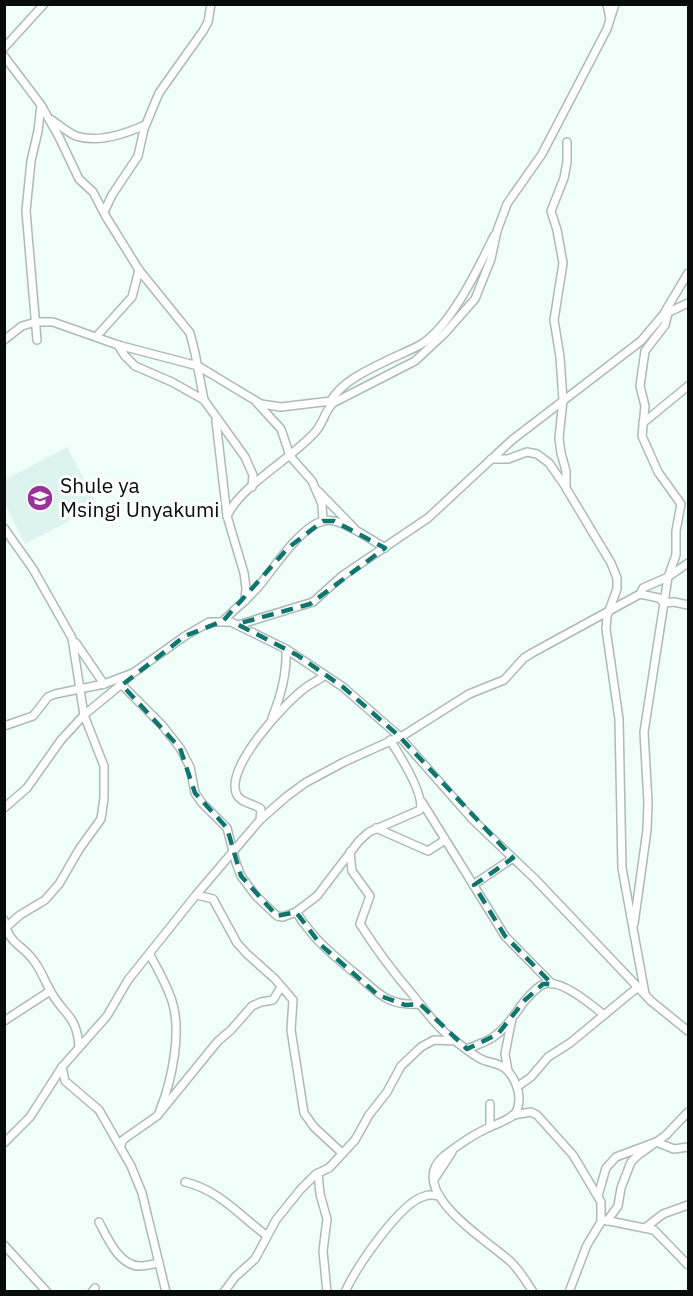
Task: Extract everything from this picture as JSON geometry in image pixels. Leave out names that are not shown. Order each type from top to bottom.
[{"type":"street","points":[[4,48],[44,4]]},
{"type":"street","points":[[104,212],[138,156],[145,126],[161,89],[203,31],[208,22],[211,4]]},
{"type":"street","points":[[607,4],[611,22]]},
{"type":"street","points":[[255,401],[281,407],[333,403],[416,361],[445,333],[475,298],[491,259],[497,231],[507,204],[542,154],[611,22],[615,4]]},
{"type":"street","points":[[4,56],[50,118],[79,179],[108,203]]},
{"type":"street","points":[[37,340],[26,211],[31,161],[41,105]]},
{"type":"street","points":[[50,118],[70,133],[88,138],[111,136],[145,126]]},
{"type":"street","points":[[566,488],[566,471],[559,438],[563,400],[560,357],[554,320],[563,263],[551,211],[564,178],[567,142]]},
{"type":"street","points":[[89,187],[139,270],[187,329],[198,366],[204,400],[245,456],[253,475],[252,487]]},
{"type":"street","points":[[227,516],[231,508],[252,487],[316,431],[336,393],[353,379],[434,335],[454,309],[497,231]]},
{"type":"street","points":[[96,337],[132,297],[139,270]]},
{"type":"street","points":[[238,625],[310,604],[342,576],[428,518],[489,459],[641,340],[665,314],[688,273]]},
{"type":"street","points":[[665,314],[688,303]]},
{"type":"street","points":[[35,311],[53,322],[118,345],[198,366],[233,385],[255,401],[281,429],[290,456],[314,486],[322,504],[323,520]]},
{"type":"street","points":[[633,930],[647,830],[644,732],[668,577],[676,555],[676,531],[681,504],[654,464],[642,436],[645,406],[640,378],[645,351],[666,325],[665,314]]},
{"type":"street","points":[[4,340],[22,326],[36,322],[53,322]]},
{"type":"street","points":[[118,345],[124,356],[135,366],[172,381],[204,400]]},
{"type":"street","points":[[643,423],[688,386]]},
{"type":"street","points":[[216,418],[227,516],[244,573],[245,601]]},
{"type":"street","points":[[489,459],[508,459],[527,452],[537,454],[549,463],[611,563],[617,578],[617,589],[606,629],[619,719],[622,868],[645,994]]},
{"type":"street","points":[[314,486],[356,530]]},
{"type":"street","points":[[223,621],[259,586],[288,548],[323,520],[334,521],[356,530],[385,548]]},
{"type":"street","points":[[4,528],[33,569],[72,638],[104,684]]},
{"type":"street","points":[[4,1143],[30,1117],[62,1066],[107,1016],[128,980],[197,895],[260,820],[286,797],[305,783],[399,736],[469,694],[504,680],[524,658],[609,612],[640,594],[643,588],[668,577],[688,563]]},
{"type":"street","points":[[640,594],[659,598],[664,603]]},
{"type":"street","points":[[664,603],[674,602],[688,605]]},
{"type":"street","points":[[4,808],[27,788],[61,740],[84,715],[122,685],[133,673],[185,636],[210,622],[223,621],[238,625],[286,649],[343,687],[399,736],[473,820],[645,994],[688,1031]]},
{"type":"street","points":[[72,638],[84,715],[105,766],[101,819],[80,848],[59,884],[45,900],[5,925],[7,937],[34,961],[50,991],[74,1021],[79,1047]]},
{"type":"street","points":[[271,720],[283,685],[287,661],[286,649]]},
{"type":"street","points":[[5,726],[33,716],[48,697],[55,693],[104,684],[133,673]]},
{"type":"street","points":[[260,820],[262,812],[259,807],[240,799],[237,795],[236,779],[247,753],[271,720],[305,688],[325,675]]},
{"type":"street","points":[[122,685],[162,725],[180,748],[190,767],[195,793],[227,828],[242,876],[264,905],[277,916],[283,917],[296,912],[317,896],[364,836],[376,828],[420,810],[422,802]]},
{"type":"street","points":[[390,740],[402,759],[422,802],[505,936],[552,984]]},
{"type":"street","points":[[376,828],[428,851],[445,840]]},
{"type":"street","points":[[350,852],[352,871],[370,896],[360,924],[378,953],[443,1031],[488,1063],[499,1064],[508,1071]]},
{"type":"street","points":[[473,885],[513,858]]},
{"type":"street","points":[[197,895],[213,898],[237,943],[294,1002],[291,1030],[304,1113],[314,1127],[342,1153]]},
{"type":"street","points":[[296,912],[321,945],[378,995],[405,1005],[420,1004]]},
{"type":"street","points":[[150,955],[169,991],[175,1022],[175,1056],[171,1079],[157,1116]]},
{"type":"street","points":[[467,1049],[493,1038],[525,1000],[543,984],[552,984],[570,991],[604,1015]]},
{"type":"street","points":[[120,1148],[127,1137],[157,1116],[218,1041],[252,1006],[273,1000],[281,987]]},
{"type":"street","points":[[517,1087],[531,1077],[548,1057],[638,987]]},
{"type":"street","points":[[4,1021],[50,991]]},
{"type":"street","points":[[512,1018],[505,1054],[508,1071],[517,1087],[518,1108],[513,1115]]},
{"type":"street","points":[[224,1292],[235,1277],[255,1259],[266,1235],[300,1190],[318,1173],[330,1168],[355,1140],[369,1114],[387,1092],[401,1066],[421,1047],[434,1040],[456,1041]]},
{"type":"street","points":[[62,1066],[65,1081],[99,1110],[142,1193],[166,1292]]},
{"type":"street","points":[[490,1104],[490,1127]]},
{"type":"street","points":[[533,1292],[513,1264],[460,1221],[438,1196],[434,1179],[446,1164],[453,1150],[513,1115],[531,1112],[537,1115],[573,1155],[598,1196],[604,1220]]},
{"type":"street","points":[[569,1292],[587,1245],[604,1220],[618,1206],[621,1188],[631,1162],[688,1112]]},
{"type":"street","points":[[598,1196],[606,1168],[616,1156],[656,1142],[674,1149],[688,1148]]},
{"type":"street","points":[[318,1173],[320,1194],[327,1219],[323,1251],[327,1292]]},
{"type":"street","points":[[185,1182],[206,1188],[219,1196],[266,1235]]},
{"type":"street","points":[[345,1292],[372,1246],[404,1211],[423,1196],[438,1196]]},
{"type":"street","points":[[645,1228],[663,1214],[688,1205]]},
{"type":"street","points":[[604,1220],[654,1230],[688,1265]]},
{"type":"street","points":[[99,1222],[112,1246],[128,1262],[139,1266],[159,1263]]},
{"type":"street","points":[[4,1245],[47,1292]]},
{"type":"highlighted area","points":[[323,521],[334,521],[385,548],[310,604],[237,624],[297,655],[343,687],[399,736],[513,858],[474,885],[505,936],[552,984],[543,984],[525,1000],[498,1034],[467,1049],[420,1004],[405,1005],[378,995],[321,945],[296,912],[277,916],[241,876],[227,828],[195,793],[180,748],[122,685],[185,636],[223,621],[288,548]]},
{"type":"shaded area","points":[[67,447],[98,506],[25,544],[5,504],[5,480]]},
{"type":"place","name":"Shule ya Msingi Unyakumi","points":[[40,498]]}]
